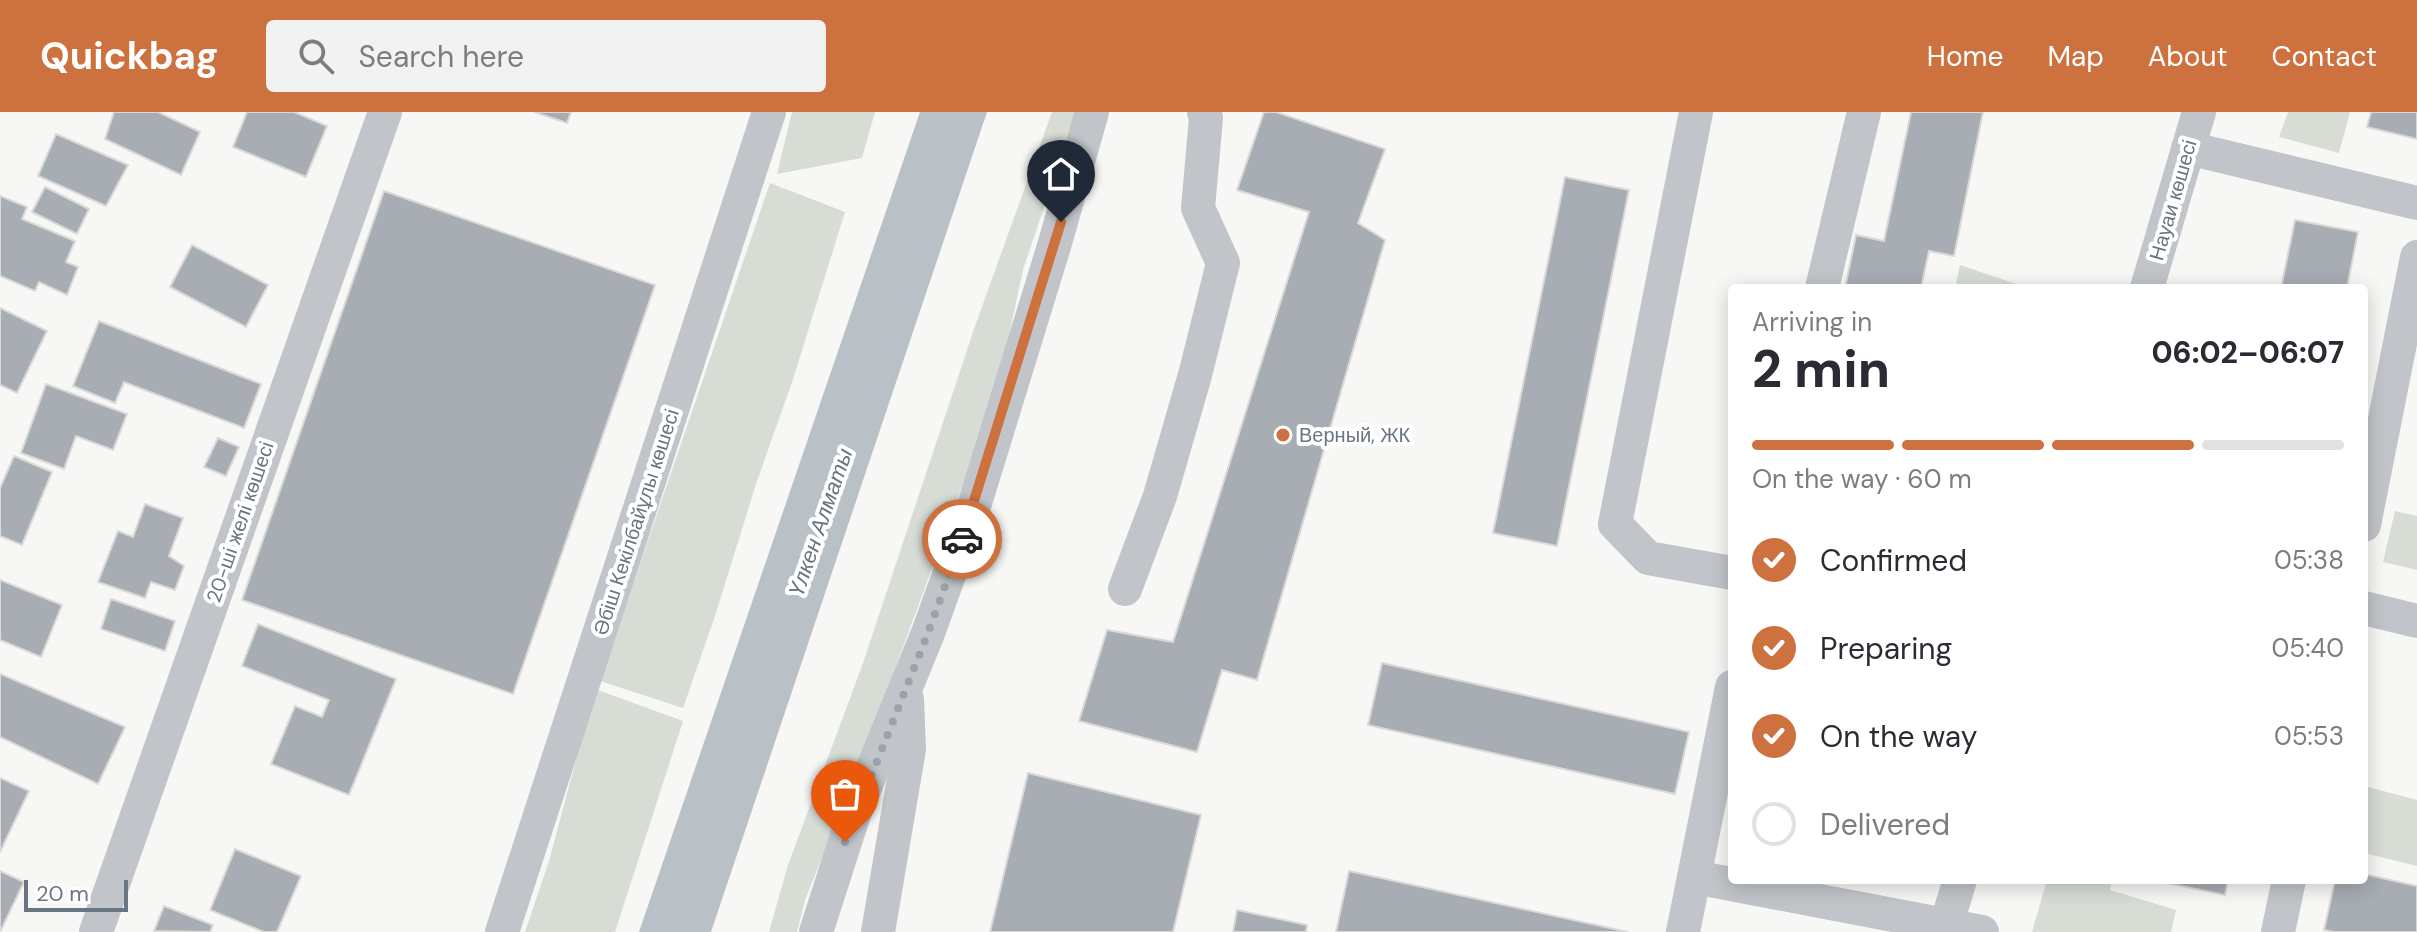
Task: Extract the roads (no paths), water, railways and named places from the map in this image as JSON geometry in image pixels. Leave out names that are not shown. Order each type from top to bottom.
[{"type":"street","name":"20-ші желі көшесі","points":[[96,932],[385,112]]},
{"type":"street","name":"Әбіш Кекілбайұлы көшесі","points":[[502,932],[769,112]]},
{"type":"street","points":[[816,932],[853,817],[928,633],[975,503],[1092,112]]},
{"type":"street","points":[[1125,589],[1164,481],[1223,263],[1198,208],[1204,112]]},
{"type":"street","points":[[1696,112],[1615,524],[1648,558],[1728,572]]},
{"type":"street","name":"Науаи көшесі","points":[[2148,284],[2199,112]]},
{"type":"street","points":[[1823,284],[1859,113]]},
{"type":"street","points":[[2188,148],[2417,203]]},
{"type":"street","points":[[2368,511],[2406,375],[2417,257]]},
{"type":"street","points":[[2368,609],[2417,621]]},
{"type":"street","points":[[878,932],[909,749],[906,687]]},
{"type":"street","points":[[1683,932],[1728,707]]},
{"type":"street","points":[[1694,877],[1728,884]]},
{"type":"street","points":[[1728,884],[1945,928],[1982,932]]},
{"type":"street","points":[[1945,928],[1959,884]]},
{"type":"street","points":[[2278,932],[2288,884]]},
{"type":"water","name":"Үлкен Алматы","points":[[920,112],[987,112],[711,932],[639,932]]},
{"type":"place","name":"Верный, ЖК","points":[[1283,435]]}]
